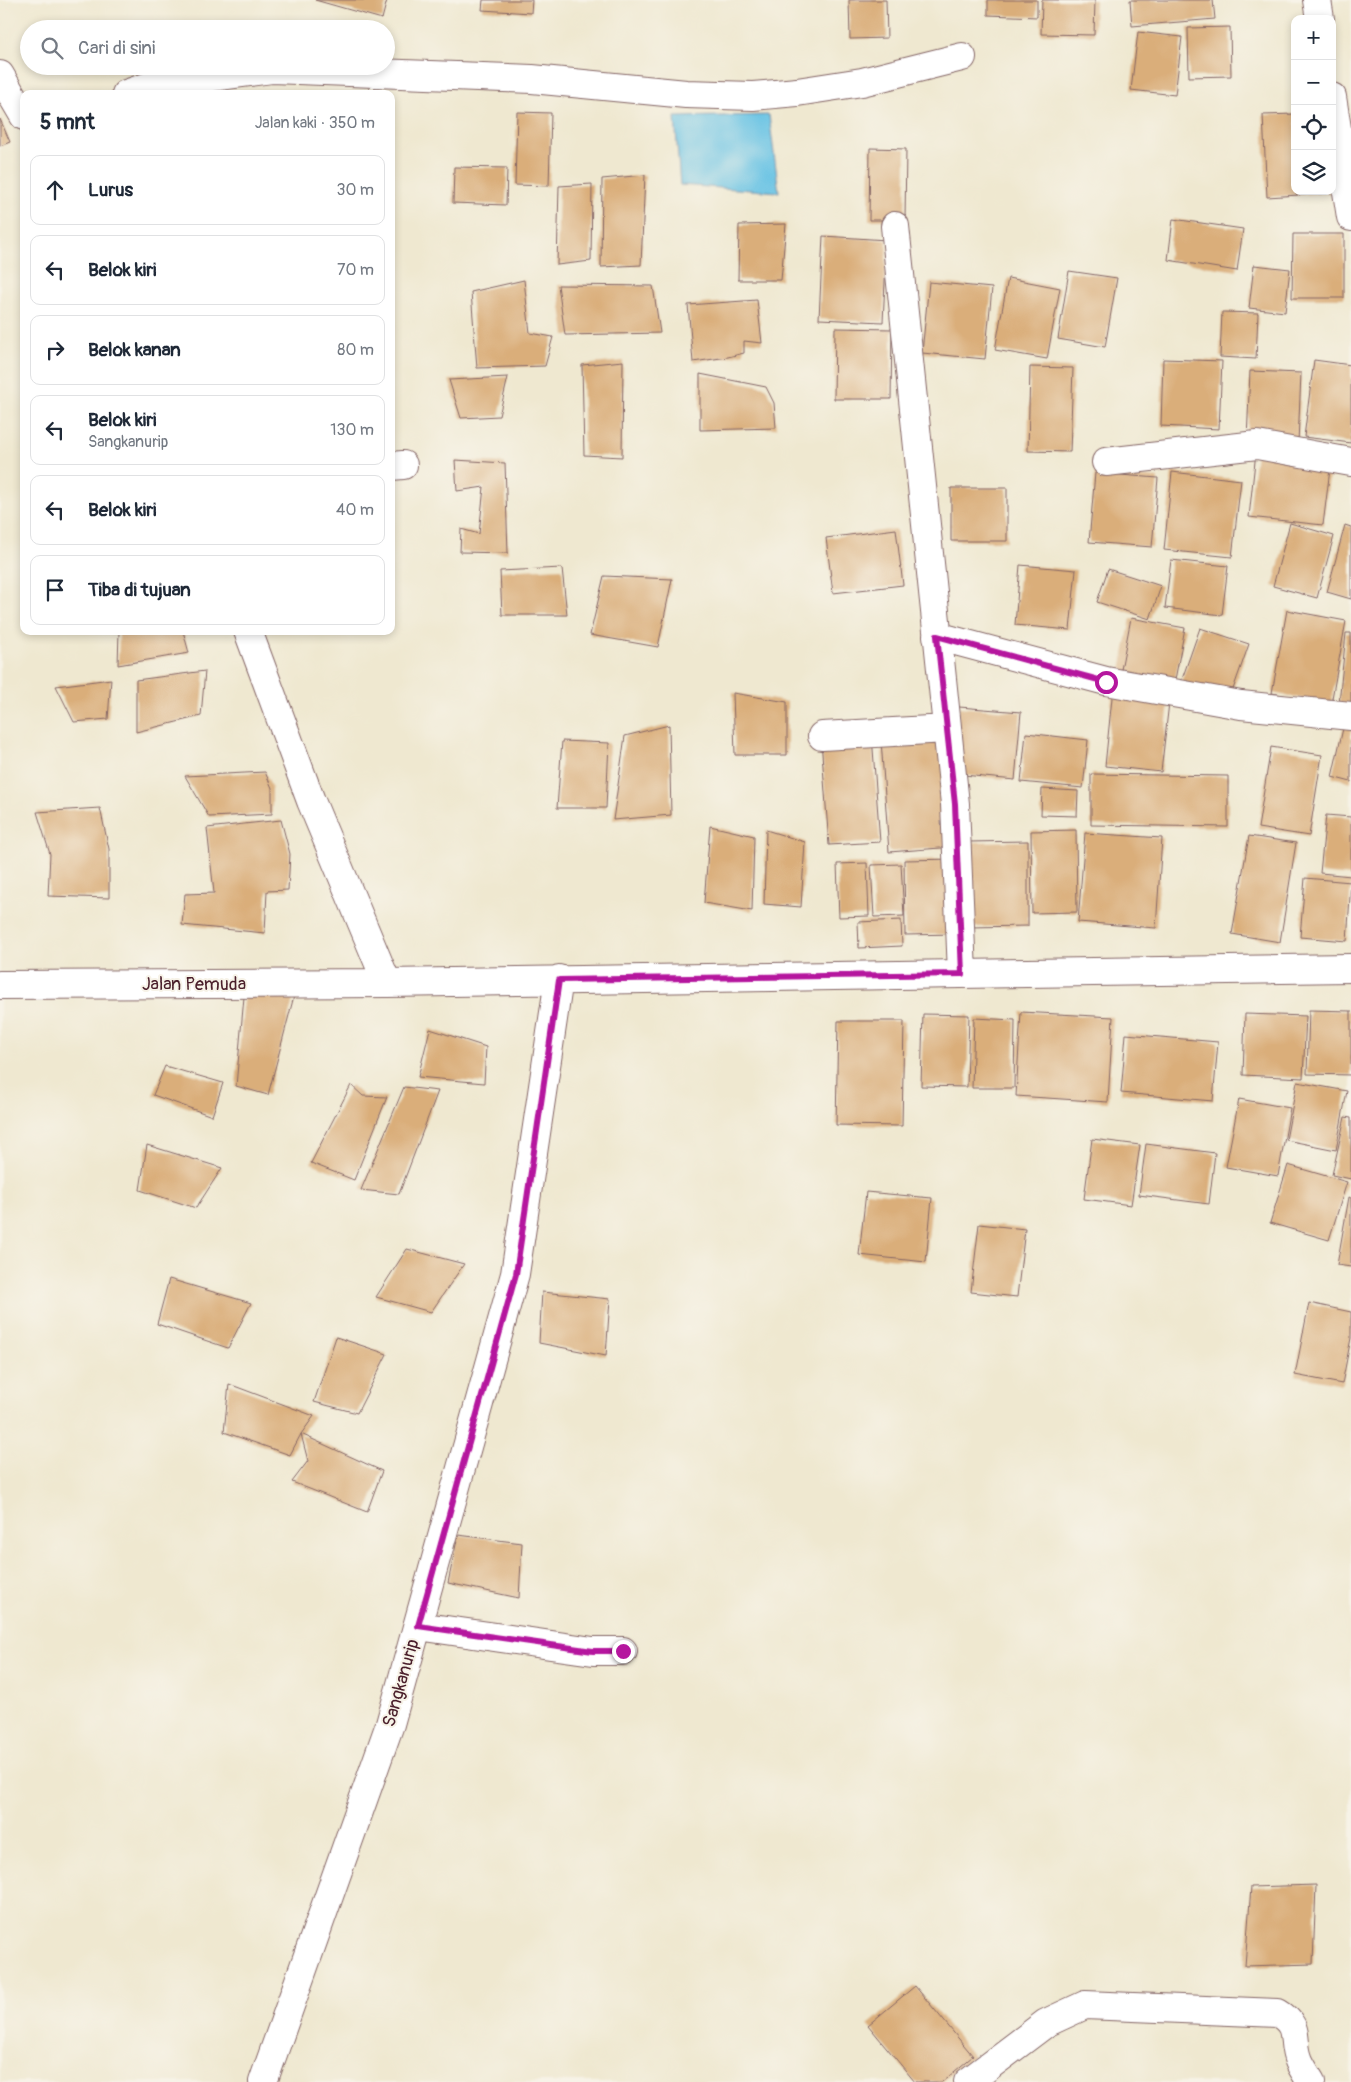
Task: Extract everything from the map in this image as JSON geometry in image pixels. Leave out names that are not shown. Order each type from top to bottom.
[{"type":"street","points":[[1317,0],[1319,15]]},
{"type":"street","points":[[395,73],[532,79],[686,94],[753,96],[862,82],[962,57]]},
{"type":"street","points":[[0,75],[20,109]]},
{"type":"street","points":[[138,90],[152,85],[223,75]]},
{"type":"street","points":[[1333,105],[1351,217]]},
{"type":"street","points":[[894,226],[955,804],[962,974]]},
{"type":"street","points":[[1106,462],[1257,445],[1351,462]]},
{"type":"street","points":[[249,635],[311,800],[387,983]]},
{"type":"street","points":[[937,636],[1106,682],[1241,705],[1351,716]]},
{"type":"street","points":[[822,736],[947,729]]},
{"type":"street","name":"Jalan Pemuda","points":[[0,985],[387,983],[1351,968]]},
{"type":"street","name":"Sangkanurip","points":[[263,2082],[390,1724],[516,1274],[559,980]]},
{"type":"street","points":[[418,1626],[593,1651],[623,1651]]},
{"type":"street","points":[[968,2082],[1046,2023],[1085,2005],[1278,2014],[1289,2020],[1293,2028],[1300,2075]]},
{"type":"water","points":[[769,115],[779,192],[680,185],[675,117]]},
{"type":"building","points":[[315,0],[387,0],[382,19]]},
{"type":"building","points":[[483,0],[532,0],[531,13],[482,10]]},
{"type":"building","points":[[849,0],[886,0],[887,38],[850,39]]},
{"type":"building","points":[[988,0],[1037,0],[1037,17],[988,15]]},
{"type":"building","points":[[1042,0],[1095,0],[1094,35],[1041,34]]},
{"type":"building","points":[[1130,0],[1213,0],[1215,19],[1132,26]]},
{"type":"building","points":[[1230,27],[1231,76],[1189,77],[1188,28]]},
{"type":"building","points":[[1138,32],[1182,37],[1175,95],[1131,90]]},
{"type":"building","points":[[517,112],[551,113],[549,186],[515,185]]},
{"type":"building","points":[[1291,114],[1291,195],[1299,195],[1267,197],[1263,115]]},
{"type":"building","points":[[0,119],[10,142],[0,146]]},
{"type":"building","points":[[870,148],[906,149],[905,220],[869,220]]},
{"type":"building","points":[[454,167],[507,168],[506,205],[453,203]]},
{"type":"building","points":[[645,175],[641,265],[601,267],[602,179]]},
{"type":"building","points":[[592,184],[591,261],[557,265],[559,186]]},
{"type":"building","points":[[1173,219],[1243,229],[1237,271],[1168,260]]},
{"type":"building","points":[[786,224],[781,280],[738,280],[739,225]]},
{"type":"building","points":[[1293,234],[1344,234],[1344,298],[1292,298]]},
{"type":"building","points":[[823,236],[887,240],[883,322],[819,319]]},
{"type":"building","points":[[1254,265],[1290,269],[1285,312],[1249,308]]},
{"type":"building","points":[[1069,271],[1117,278],[1105,347],[1058,339]]},
{"type":"building","points":[[1008,278],[1060,288],[1047,359],[995,350]]},
{"type":"building","points":[[524,280],[530,333],[553,337],[545,366],[477,368],[471,292]]},
{"type":"building","points":[[929,282],[992,288],[985,359],[922,353]]},
{"type":"building","points":[[558,285],[653,286],[660,333],[565,335]]},
{"type":"building","points":[[757,300],[762,343],[744,341],[744,353],[693,362],[688,305]]},
{"type":"building","points":[[1222,312],[1258,313],[1256,359],[1220,357]]},
{"type":"building","points":[[835,328],[892,329],[891,399],[834,399]]},
{"type":"building","points":[[1163,359],[1222,361],[1219,429],[1161,426]]},
{"type":"building","points":[[1314,360],[1351,365],[1351,443],[1304,437]]},
{"type":"building","points":[[623,361],[622,457],[584,455],[582,365]]},
{"type":"building","points":[[1030,367],[1073,368],[1070,452],[1028,451]]},
{"type":"building","points":[[1250,371],[1301,373],[1298,443],[1247,440]]},
{"type":"building","points":[[700,374],[766,387],[774,403],[776,428],[700,430]]},
{"type":"building","points":[[508,377],[499,416],[461,418],[449,380]]},
{"type":"building","points":[[1256,452],[1331,461],[1323,525],[1249,517]]},
{"type":"building","points":[[455,460],[505,463],[508,553],[460,552],[461,529],[479,534],[484,487],[457,491]]},
{"type":"building","points":[[1172,472],[1241,480],[1232,557],[1164,550]]},
{"type":"building","points":[[1095,473],[1158,478],[1152,547],[1089,542]]},
{"type":"building","points":[[951,488],[1007,488],[1007,541],[951,541]]},
{"type":"building","points":[[1290,523],[1334,536],[1317,598],[1273,586]]},
{"type":"building","points":[[1345,525],[1351,527],[1351,599],[1327,592]]},
{"type":"building","points":[[896,529],[903,585],[833,593],[826,538]]},
{"type":"building","points":[[1171,560],[1228,566],[1222,615],[1165,608]]},
{"type":"building","points":[[1020,565],[1076,570],[1070,630],[1015,625]]},
{"type":"building","points":[[562,568],[567,615],[502,615],[500,571]]},
{"type":"building","points":[[1108,569],[1161,586],[1150,619],[1097,602]]},
{"type":"building","points":[[604,576],[672,579],[658,647],[590,635]]},
{"type":"building","points":[[1287,610],[1346,621],[1331,704],[1272,693]]},
{"type":"building","points":[[1131,618],[1185,628],[1173,690],[1119,680]]},
{"type":"building","points":[[1200,628],[1249,644],[1230,698],[1181,682]]},
{"type":"building","points":[[1346,633],[1351,633],[1351,705],[1339,703]]},
{"type":"building","points":[[119,635],[184,635],[189,653],[118,665]]},
{"type":"building","points":[[205,671],[201,716],[136,732],[136,680]]},
{"type":"building","points":[[111,679],[108,719],[74,722],[56,686]]},
{"type":"building","points":[[1113,688],[1170,694],[1161,772],[1105,766]]},
{"type":"building","points":[[733,693],[787,702],[787,755],[735,755]]},
{"type":"building","points":[[959,707],[1021,712],[1015,780],[953,774]]},
{"type":"building","points":[[1344,724],[1351,725],[1351,782],[1332,777]]},
{"type":"building","points":[[669,725],[671,815],[613,820],[625,736]]},
{"type":"building","points":[[1026,733],[1088,740],[1083,788],[1021,782]]},
{"type":"building","points":[[945,735],[953,847],[889,852],[881,740]]},
{"type":"building","points":[[872,736],[880,842],[829,845],[821,740]]},
{"type":"building","points":[[562,741],[609,743],[606,808],[557,808]]},
{"type":"building","points":[[1271,747],[1322,755],[1309,836],[1258,828]]},
{"type":"building","points":[[265,772],[272,788],[272,814],[209,817],[185,776]]},
{"type":"building","points":[[1091,774],[1228,776],[1228,827],[1091,825]]},
{"type":"building","points":[[1042,789],[1078,791],[1077,816],[1041,815]]},
{"type":"building","points":[[100,808],[109,849],[109,898],[48,896],[50,854],[37,812]]},
{"type":"building","points":[[1326,815],[1351,817],[1351,876],[1320,873]]},
{"type":"building","points":[[281,820],[290,854],[288,890],[267,891],[265,933],[182,925],[185,894],[214,893],[207,828]]},
{"type":"building","points":[[710,826],[754,836],[752,911],[704,903]]},
{"type":"building","points":[[766,830],[805,842],[801,907],[764,904]]},
{"type":"building","points":[[1076,830],[1077,912],[1032,913],[1031,831]]},
{"type":"building","points":[[1085,833],[1162,838],[1156,928],[1078,922]]},
{"type":"building","points":[[1249,836],[1296,843],[1280,942],[1232,934]]},
{"type":"building","points":[[1028,841],[1028,926],[969,927],[968,842]]},
{"type":"building","points":[[956,859],[957,934],[905,935],[904,860]]},
{"type":"building","points":[[867,863],[869,916],[839,917],[837,864]]},
{"type":"building","points":[[901,864],[904,916],[874,917],[871,865]]},
{"type":"building","points":[[1305,878],[1351,882],[1347,941],[1300,937]]},
{"type":"building","points":[[901,920],[902,946],[859,948],[858,922]]},
{"type":"building","points":[[294,996],[268,1095],[236,1086],[244,997]]},
{"type":"building","points":[[1309,1010],[1351,1011],[1351,1075],[1307,1074]]},
{"type":"building","points":[[1021,1012],[1113,1017],[1108,1102],[1016,1096]]},
{"type":"building","points":[[923,1014],[969,1015],[967,1087],[921,1086]]},
{"type":"building","points":[[1245,1014],[1306,1016],[1303,1078],[1243,1075]]},
{"type":"building","points":[[974,1018],[1015,1020],[1014,1088],[972,1088]]},
{"type":"building","points":[[838,1021],[904,1021],[902,1126],[836,1125]]},
{"type":"building","points":[[430,1029],[486,1047],[484,1083],[418,1077]]},
{"type":"building","points":[[1126,1034],[1218,1042],[1213,1101],[1121,1093]]},
{"type":"building","points":[[165,1066],[223,1083],[212,1116],[153,1095]]},
{"type":"building","points":[[1297,1082],[1347,1091],[1336,1150],[1286,1140]]},
{"type":"building","points":[[351,1085],[363,1096],[387,1097],[354,1180],[311,1163]]},
{"type":"building","points":[[404,1087],[438,1091],[399,1194],[361,1190]]},
{"type":"building","points":[[1239,1099],[1290,1108],[1278,1176],[1226,1167]]},
{"type":"building","points":[[1345,1117],[1351,1118],[1351,1179],[1332,1175]]},
{"type":"building","points":[[1092,1139],[1140,1145],[1131,1205],[1084,1199]]},
{"type":"building","points":[[1146,1144],[1215,1153],[1209,1204],[1139,1195]]},
{"type":"building","points":[[147,1145],[222,1168],[196,1208],[140,1190]]},
{"type":"building","points":[[1288,1165],[1347,1182],[1329,1240],[1270,1223]]},
{"type":"building","points":[[866,1192],[932,1198],[926,1262],[859,1255]]},
{"type":"building","points":[[1349,1197],[1351,1198],[1351,1267],[1337,1265]]},
{"type":"building","points":[[979,1224],[1025,1229],[1017,1297],[971,1292]]},
{"type":"building","points":[[407,1249],[464,1264],[431,1312],[376,1297]]},
{"type":"building","points":[[169,1279],[251,1303],[228,1348],[157,1324]]},
{"type":"building","points":[[542,1292],[610,1299],[606,1356],[539,1343]]},
{"type":"building","points":[[1309,1303],[1351,1312],[1351,1338],[1342,1384],[1295,1375]]},
{"type":"building","points":[[336,1337],[387,1354],[357,1413],[314,1402]]},
{"type":"building","points":[[229,1384],[314,1416],[301,1434],[290,1455],[224,1432]]},
{"type":"building","points":[[301,1434],[382,1471],[367,1512],[292,1482],[308,1461]]},
{"type":"building","points":[[458,1535],[522,1543],[519,1598],[448,1583]]},
{"type":"building","points":[[1316,1885],[1313,1964],[1245,1966],[1251,1887]]},
{"type":"building","points":[[915,1986],[973,2056],[942,2082],[915,2082],[868,2025]]},
{"type":"route","points":[[623,1651],[593,1651],[418,1626],[516,1274],[559,980],[962,974],[955,804],[937,636],[1106,682]]}]
